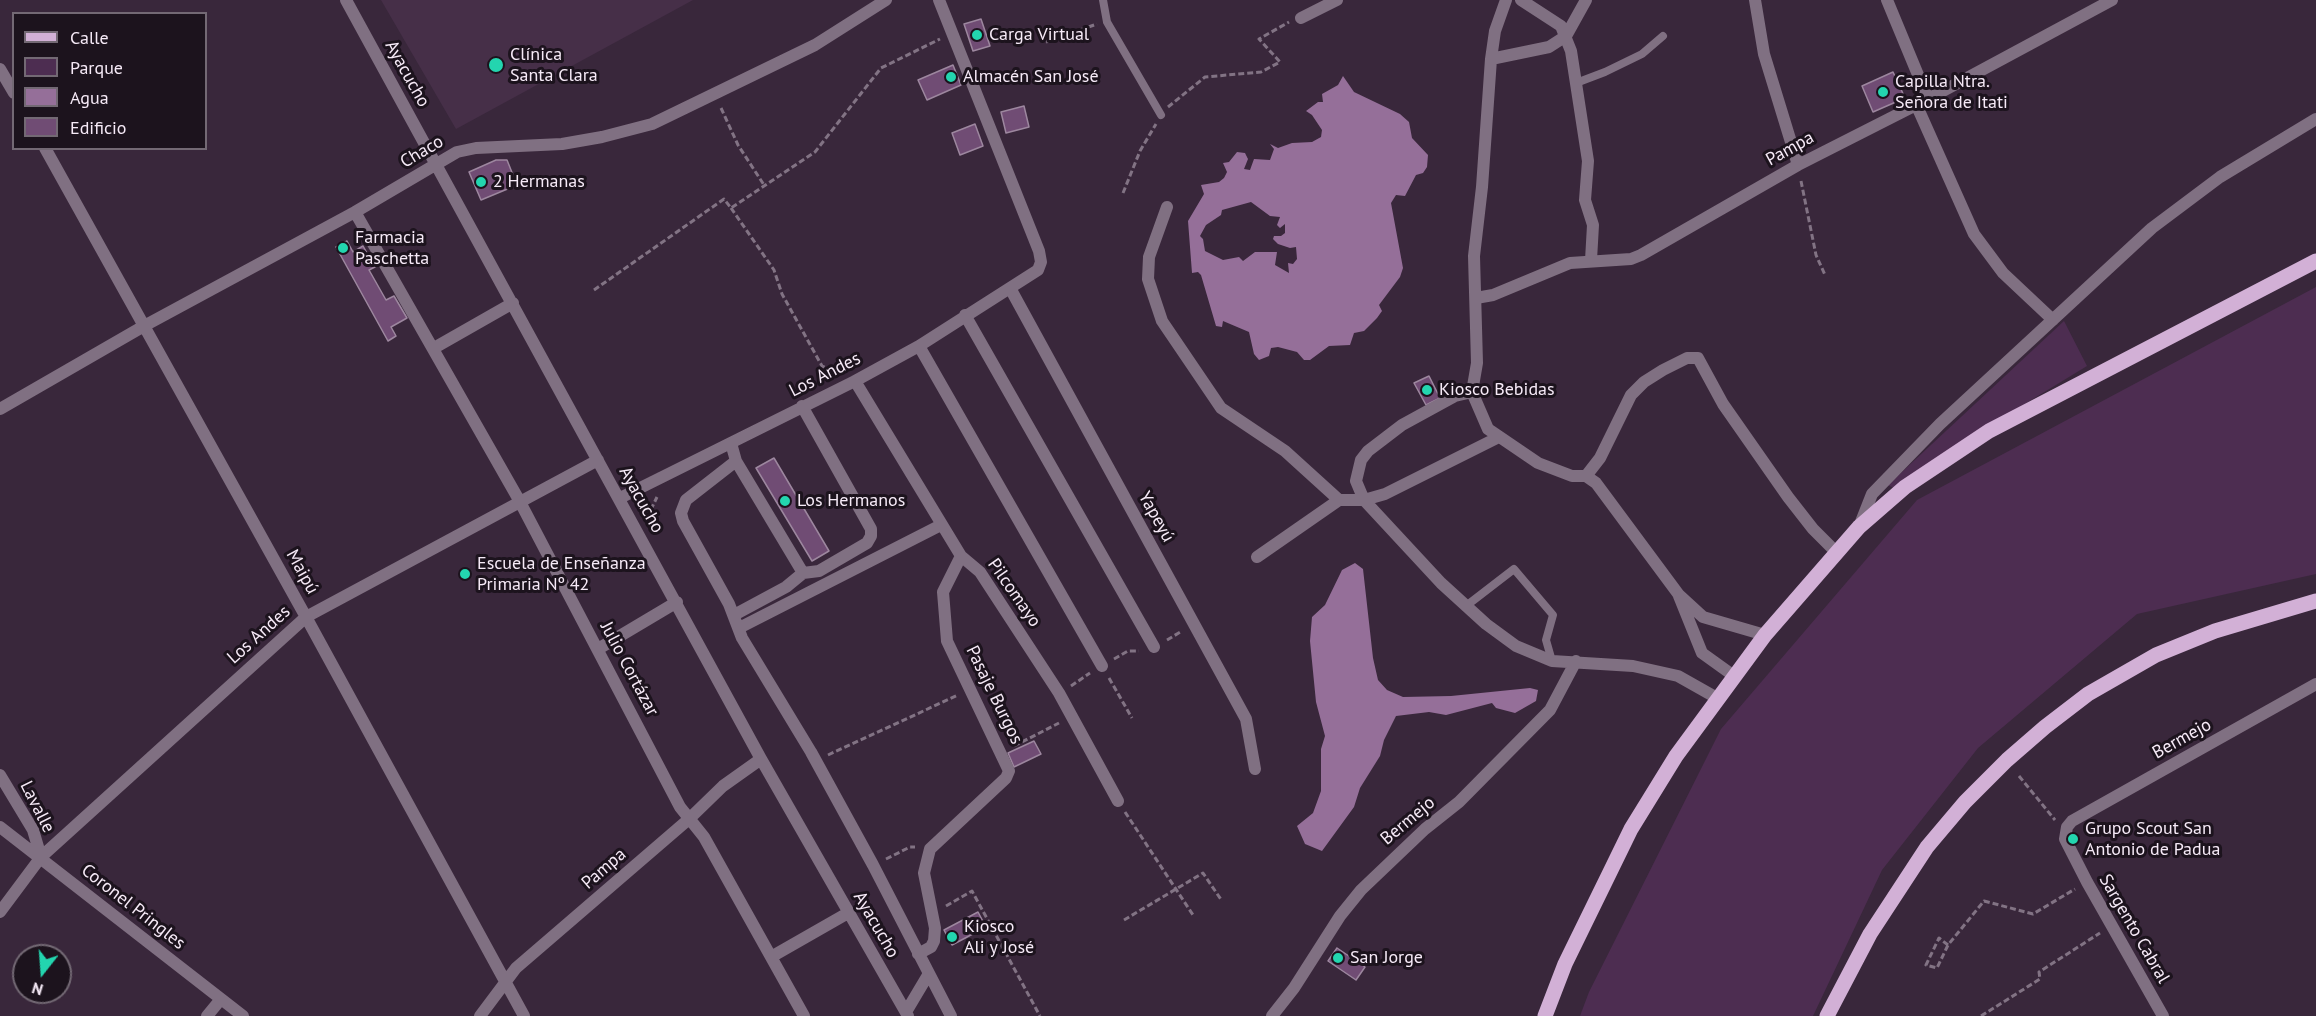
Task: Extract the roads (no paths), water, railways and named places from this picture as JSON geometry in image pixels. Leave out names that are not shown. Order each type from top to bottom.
[{"type":"main road","points":[[1545,1016],[1565,964],[1631,829],[1676,756],[1765,635],[1859,526],[1905,487],[1989,431],[2316,261]]},
{"type":"main road","points":[[1827,1016],[1870,934],[1926,848],[1965,802],[2007,760],[2045,727],[2088,694],[2156,655],[2216,631],[2316,602]]},
{"type":"street","name":"Ayacucho","points":[[346,0],[761,759],[907,1014]]},
{"type":"street","name":"Chaco","points":[[0,410],[144,326],[355,212],[463,150],[562,144],[632,131],[715,95],[815,45],[886,0]]},
{"type":"street","name":"Los Andes","points":[[620,498],[919,346],[1038,270],[1041,262],[1039,251],[939,0]]},
{"type":"street","points":[[1301,18],[1337,0]]},
{"type":"street","points":[[1506,0],[1495,31],[1491,59],[1482,187],[1475,228],[1477,363],[1472,392],[1488,429],[1497,438],[1554,471],[1572,476],[1586,476],[1596,483],[1678,595],[1703,617],[1765,635]]},
{"type":"street","points":[[1521,0],[1561,26],[1566,36],[1576,82],[1588,161],[1585,200],[1593,225],[1591,260]]},
{"type":"street","points":[[1491,59],[1549,48],[1566,36],[1586,0]]},
{"type":"street","points":[[1755,0],[1764,54],[1798,165]]},
{"type":"street","points":[[1887,0],[1928,99]]},
{"type":"street","name":"Pampa","points":[[1476,298],[1493,294],[1570,262],[1631,259],[1641,255],[1798,165],[1928,99],[2112,0]]},
{"type":"street","points":[[0,69],[12,90]]},
{"type":"street","points":[[1916,104],[1974,234],[2003,273],[2053,320]]},
{"type":"street","points":[[1859,526],[1872,494],[1940,424],[2161,221],[2220,177],[2316,119]]},
{"type":"street","name":"Maipú","points":[[46,150],[306,617],[524,1016]]},
{"type":"street","points":[[1167,207],[1149,257],[1148,279],[1162,321],[1221,408],[1285,451],[1340,500]]},
{"type":"street","name":"Julio Cortázar","points":[[355,212],[519,500],[680,807],[704,837],[804,1016]]},
{"type":"street","name":"Yapeyú","points":[[1010,288],[1246,719],[1255,768]]},
{"type":"street","points":[[434,348],[513,303]]},
{"type":"street","points":[[965,315],[1154,647]]},
{"type":"street","points":[[919,346],[1102,666]]},
{"type":"street","points":[[1586,476],[1600,458],[1631,395],[1644,382],[1663,369],[1687,358],[1698,358],[1723,404],[1788,497],[1813,530],[1836,552]]},
{"type":"street","name":"Pilcomayo","points":[[851,382],[961,556],[980,572],[1059,693],[1118,801]]},
{"type":"street","points":[[1472,392],[1455,396],[1402,425],[1368,451],[1361,460],[1356,481],[1364,500],[1466,606],[1516,646],[1552,661],[1633,666],[1678,676],[1717,698]]},
{"type":"street","points":[[734,615],[786,587],[803,573],[819,571],[867,543],[871,536],[871,529],[802,406]]},
{"type":"street","points":[[1257,557],[1340,500],[1364,500],[1385,494],[1497,438]]},
{"type":"street","points":[[731,443],[736,461],[803,573]]},
{"type":"street","name":"Los Andes","points":[[0,912],[41,857],[306,617],[519,500],[598,460]]},
{"type":"street","name":"Ayacucho","points":[[736,461],[686,500],[681,513],[739,628],[873,865],[951,1016]]},
{"type":"street","points":[[739,628],[941,525]]},
{"type":"street","name":"Pasaje Burgos","points":[[918,954],[931,947],[934,941],[932,914],[924,873],[930,849],[1006,778],[1009,771],[1002,752],[947,641],[943,592],[961,556]]},
{"type":"street","points":[[1678,595],[1702,653],[1734,676]]},
{"type":"street","points":[[598,649],[677,602]]},
{"type":"street","name":"Bermejo","points":[[1272,1016],[1294,988],[1340,916],[1361,890],[1425,829],[1460,802],[1550,710],[1576,662]]},
{"type":"street","name":"Bermejo","points":[[2067,827],[2072,821],[2316,684]]},
{"type":"street","name":"Pampa","points":[[480,1016],[516,968],[689,819],[723,786],[761,759]]},
{"type":"street","name":"Lavalle","points":[[0,775],[33,830],[41,857]]},
{"type":"street","name":"Coronel Pringles","points":[[0,826],[243,1016]]},
{"type":"street","name":"Sargento Cabral","points":[[2067,827],[2065,839],[2086,882],[2163,1016]]},
{"type":"street","points":[[771,957],[848,914]]},
{"type":"street","points":[[907,1014],[928,975]]},
{"type":"street","points":[[207,1016],[220,999]]},
{"type":"lane","points":[[1103,0],[1107,22],[1161,116]]},
{"type":"lane","points":[[1576,82],[1605,72],[1641,54],[1663,36]]},
{"type":"lane","points":[[1466,606],[1514,569],[1553,615],[1546,640],[1552,661]]},
{"type":"water","points":[[1343,76],[1354,92],[1400,114],[1409,122],[1412,138],[1428,155],[1427,167],[1423,173],[1416,175],[1405,196],[1396,195],[1391,203],[1403,268],[1400,277],[1379,305],[1382,311],[1364,331],[1354,333],[1350,345],[1329,346],[1310,360],[1304,360],[1297,352],[1278,347],[1271,348],[1269,356],[1259,360],[1254,354],[1249,332],[1223,321],[1222,327],[1216,326],[1201,275],[1198,272],[1192,273],[1188,221],[1204,194],[1201,185],[1219,182],[1224,178],[1227,172],[1223,163],[1229,162],[1237,152],[1245,153],[1248,159],[1244,169],[1250,170],[1254,159],[1270,160],[1274,149],[1270,144],[1278,148],[1292,143],[1312,142],[1321,137],[1322,130],[1312,115],[1306,111],[1318,102],[1323,102],[1322,94],[1338,85]],"holes":[[[1251,202],[1270,216],[1280,217],[1277,225],[1280,228],[1285,224],[1285,233],[1281,236],[1274,236],[1273,239],[1278,244],[1290,248],[1296,247],[1297,259],[1293,264],[1288,263],[1289,273],[1275,265],[1277,252],[1255,252],[1243,261],[1239,257],[1223,260],[1205,251],[1203,239],[1200,236],[1206,225],[1221,215],[1222,210]]]},
{"type":"water","points":[[1355,563],[1363,569],[1373,658],[1378,680],[1387,690],[1403,697],[1451,696],[1530,688],[1538,690],[1536,701],[1515,713],[1496,708],[1492,703],[1446,715],[1429,712],[1396,716],[1384,740],[1380,756],[1360,788],[1354,807],[1322,851],[1305,844],[1297,826],[1313,813],[1321,791],[1321,749],[1325,736],[1316,702],[1310,641],[1312,617],[1325,605],[1342,570]]},
{"type":"place","name":"Carga Virtual","points":[[977,35]]},
{"type":"place","name":"Clínica Santa Clara","points":[[496,65]]},
{"type":"place","name":"Almacén San José","points":[[951,77]]},
{"type":"place","name":"Capilla Ntra. Señora de Itati","points":[[1883,92]]},
{"type":"place","name":"2 Hermanas","points":[[481,182]]},
{"type":"place","name":"Farmacia Paschetta","points":[[343,248]]},
{"type":"place","name":"Kiosco Bebidas","points":[[1427,390]]},
{"type":"place","name":"Los Hermanos","points":[[785,501]]},
{"type":"place","name":"Escuela de Enseñanza Primaria Nº 42","points":[[465,574]]},
{"type":"place","name":"Grupo Scout San Antonio de Padua","points":[[2073,839]]},
{"type":"place","name":"Kiosco Ali y José","points":[[952,937]]},
{"type":"place","name":"San Jorge","points":[[1338,958]]}]
